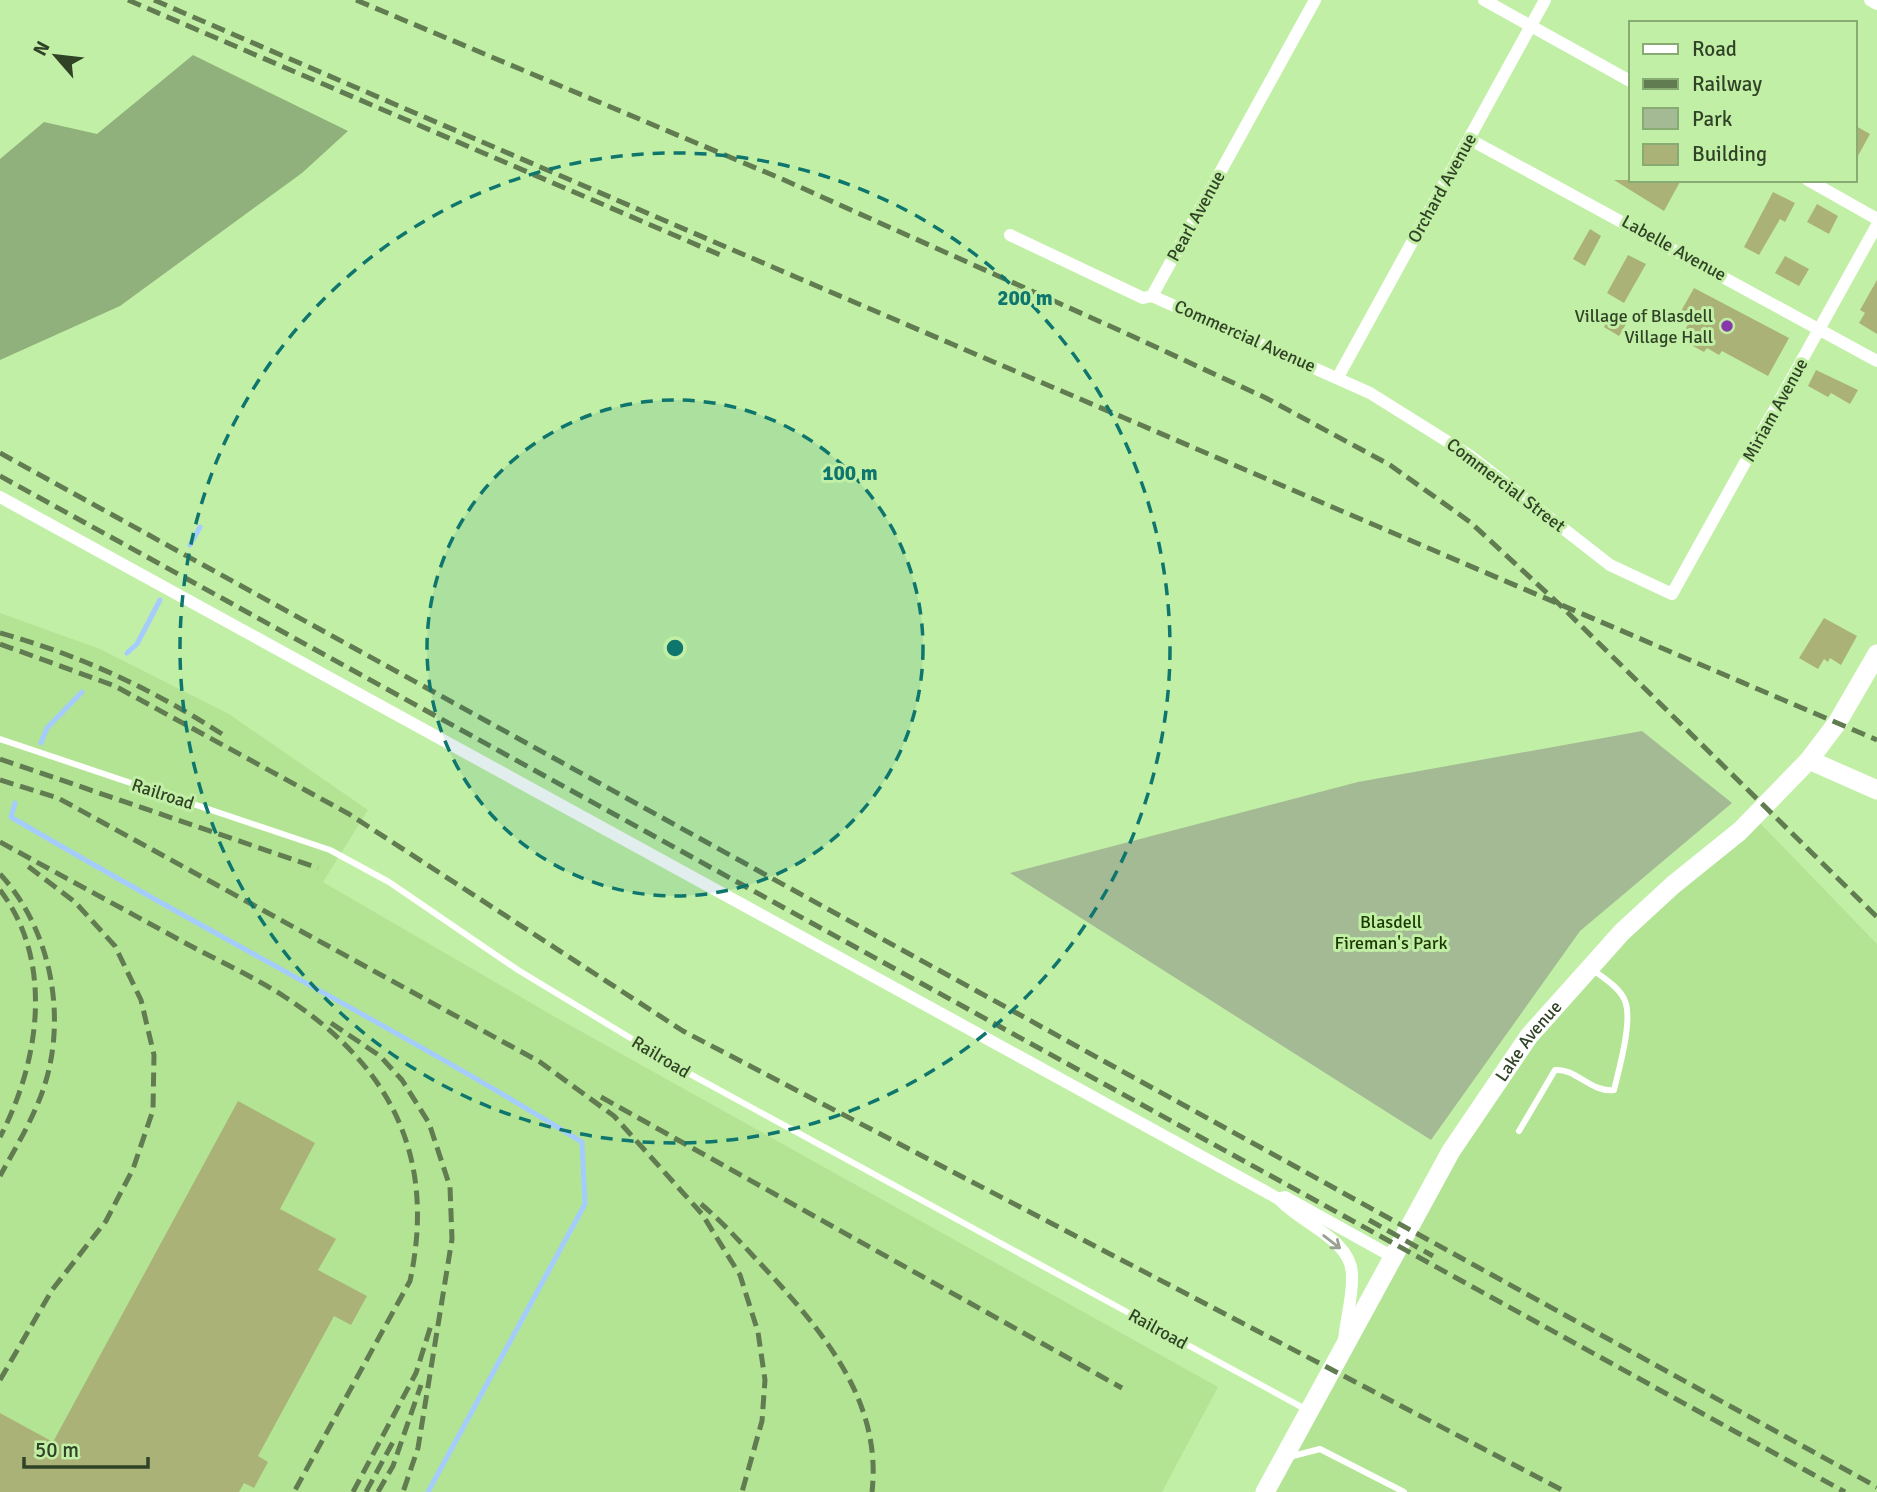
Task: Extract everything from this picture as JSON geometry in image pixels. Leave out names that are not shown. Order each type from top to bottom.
[{"type":"street","name":"Pearl Avenue","points":[[1152,296],[1315,0]]},
{"type":"street","points":[[1484,0],[1629,80]]},
{"type":"street","name":"Orchard Avenue","points":[[1338,377],[1545,0]]},
{"type":"street","points":[[1870,0],[1877,4]]},
{"type":"street","name":"Labelle Avenue","points":[[1469,139],[1877,361]]},
{"type":"street","points":[[1812,182],[1877,219]]},
{"type":"street","name":"Miriam Avenue","points":[[1672,594],[1877,225]]},
{"type":"street","points":[[1010,235],[1143,298],[1152,296]]},
{"type":"street","name":"Commercial Avenue","points":[[1152,296],[1338,377]]},
{"type":"street","name":"Commercial Street","points":[[1338,377],[1428,427],[1610,565],[1672,594]]},
{"type":"street","points":[[0,497],[1279,1199],[1289,1211],[1340,1247],[1353,1273],[1342,1349]]},
{"type":"street","name":"Lake Avenue","points":[[1265,1492],[1451,1150],[1488,1092],[1529,1036],[1588,967],[1673,885],[1740,831],[1809,761],[1837,723],[1877,654]]},
{"type":"street","points":[[1809,761],[1877,790]]},
{"type":"street","points":[[1279,1199],[1285,1197],[1393,1257]]},
{"type":"lane","name":"Railroad","points":[[0,739],[330,850],[388,882],[518,970],[690,1074],[1309,1411]]},
{"type":"lane","points":[[1519,1131],[1555,1070],[1564,1069],[1606,1091],[1614,1090],[1626,1029],[1626,1002],[1618,990],[1588,967]]},
{"type":"lane","points":[[1283,1458],[1320,1449],[1405,1492]]},
{"type":"shaded area","points":[[193,55],[348,131],[302,173],[120,306],[0,360],[0,159],[44,122],[97,134]]},
{"type":"shaded area","points":[[0,613],[100,649],[229,714],[368,810],[323,882],[550,1014],[1218,1387],[1162,1492],[0,1492]]},
{"type":"shaded area","points":[[1760,823],[1877,944],[1877,1492],[1270,1492],[1458,1151],[1515,1064],[1638,924]]},
{"type":"green space","name":"Blasdell Fireman's Park","points":[[1642,731],[1732,803],[1580,931],[1431,1140],[1010,873],[1358,782]]},
{"type":"building","points":[[1856,126],[1870,134],[1856,159]]},
{"type":"building","points":[[1614,180],[1680,182],[1664,211]]},
{"type":"building","points":[[1773,192],[1795,203],[1785,222],[1780,219],[1759,255],[1744,247]]},
{"type":"building","points":[[1817,204],[1838,216],[1829,234],[1807,222]]},
{"type":"building","points":[[1590,229],[1601,236],[1585,266],[1573,259]]},
{"type":"building","points":[[1628,255],[1646,264],[1624,303],[1607,293]]},
{"type":"building","points":[[1785,256],[1809,269],[1799,286],[1775,273]]},
{"type":"building","points":[[1877,280],[1877,334],[1859,323],[1865,313],[1860,310]]},
{"type":"building","name":"Village of Blasdell Village Hall","points":[[1694,288],[1789,338],[1768,376],[1722,351],[1719,355],[1707,348],[1704,352],[1680,339],[1691,319],[1680,313]]},
{"type":"building","points":[[1614,310],[1629,319],[1619,336],[1604,327]]},
{"type":"building","points":[[1816,370],[1858,390],[1850,404],[1831,393],[1828,397],[1808,386]]},
{"type":"building","points":[[1824,618],[1857,636],[1841,665],[1830,658],[1828,662],[1824,659],[1818,669],[1799,658]]},
{"type":"building","points":[[238,1101],[315,1143],[280,1209],[336,1239],[318,1270],[367,1296],[351,1325],[334,1316],[258,1456],[268,1462],[254,1488],[244,1483],[239,1492],[0,1492],[0,1413],[53,1442]]},
{"type":"waterway","points":[[190,545],[200,527]]},
{"type":"waterway","points":[[127,653],[137,644],[160,600]]},
{"type":"waterway","points":[[41,743],[47,728],[82,692]]},
{"type":"waterway","points":[[15,803],[11,817],[440,1058],[582,1142],[585,1204],[428,1492]]},
{"type":"railway","points":[[128,0],[725,257]]},
{"type":"railway","points":[[154,0],[1877,740]]},
{"type":"railway","points":[[356,0],[782,179],[1132,336],[1266,398],[1390,465],[1470,522],[1559,604],[1877,917]]},
{"type":"railway","points":[[0,453],[1877,1487]]},
{"type":"railway","points":[[0,476],[1845,1492]]},
{"type":"railway","points":[[0,633],[59,652],[115,675],[169,702],[222,734]]},
{"type":"railway","points":[[0,644],[115,686],[349,814],[683,1031],[1566,1492]]},
{"type":"railway","points":[[0,759],[318,868]]},
{"type":"railway","points":[[0,780],[58,798],[540,1062],[614,1116],[702,1214],[740,1275],[758,1332],[765,1380],[762,1421],[742,1492]]},
{"type":"railway","points":[[0,842],[285,997],[322,1024],[353,1052],[378,1084],[397,1118],[410,1154],[417,1193],[417,1236],[410,1281],[294,1492]]},
{"type":"railway","points":[[0,1380],[52,1290],[106,1221],[133,1169],[153,1110],[154,1055],[141,1000],[115,946],[75,902],[25,864]]},
{"type":"railway","points":[[0,874],[17,896],[42,945],[54,1001],[51,1057],[45,1084],[25,1131],[0,1176]]},
{"type":"railway","points":[[0,890],[17,918],[29,949],[35,1013],[32,1045],[24,1077],[0,1137]]},
{"type":"railway","points":[[331,1023],[380,1056],[402,1080],[429,1123],[450,1187],[452,1239],[418,1448],[403,1492]]},
{"type":"railway","points":[[601,1097],[1122,1388]]},
{"type":"railway","points":[[701,1204],[738,1239],[792,1299],[812,1323],[846,1374],[859,1401],[868,1430],[873,1460],[872,1492]]},
{"type":"railway","points":[[1369,1220],[1433,1256]]},
{"type":"railway","points":[[353,1492],[416,1373],[432,1322]]},
{"type":"railway","points":[[378,1492],[393,1466],[421,1385]]},
{"type":"railway","points":[[366,1492],[394,1440]]},
{"type":"place","name":"Village of Blasdell Village Hall","points":[[1727,326]]}]
